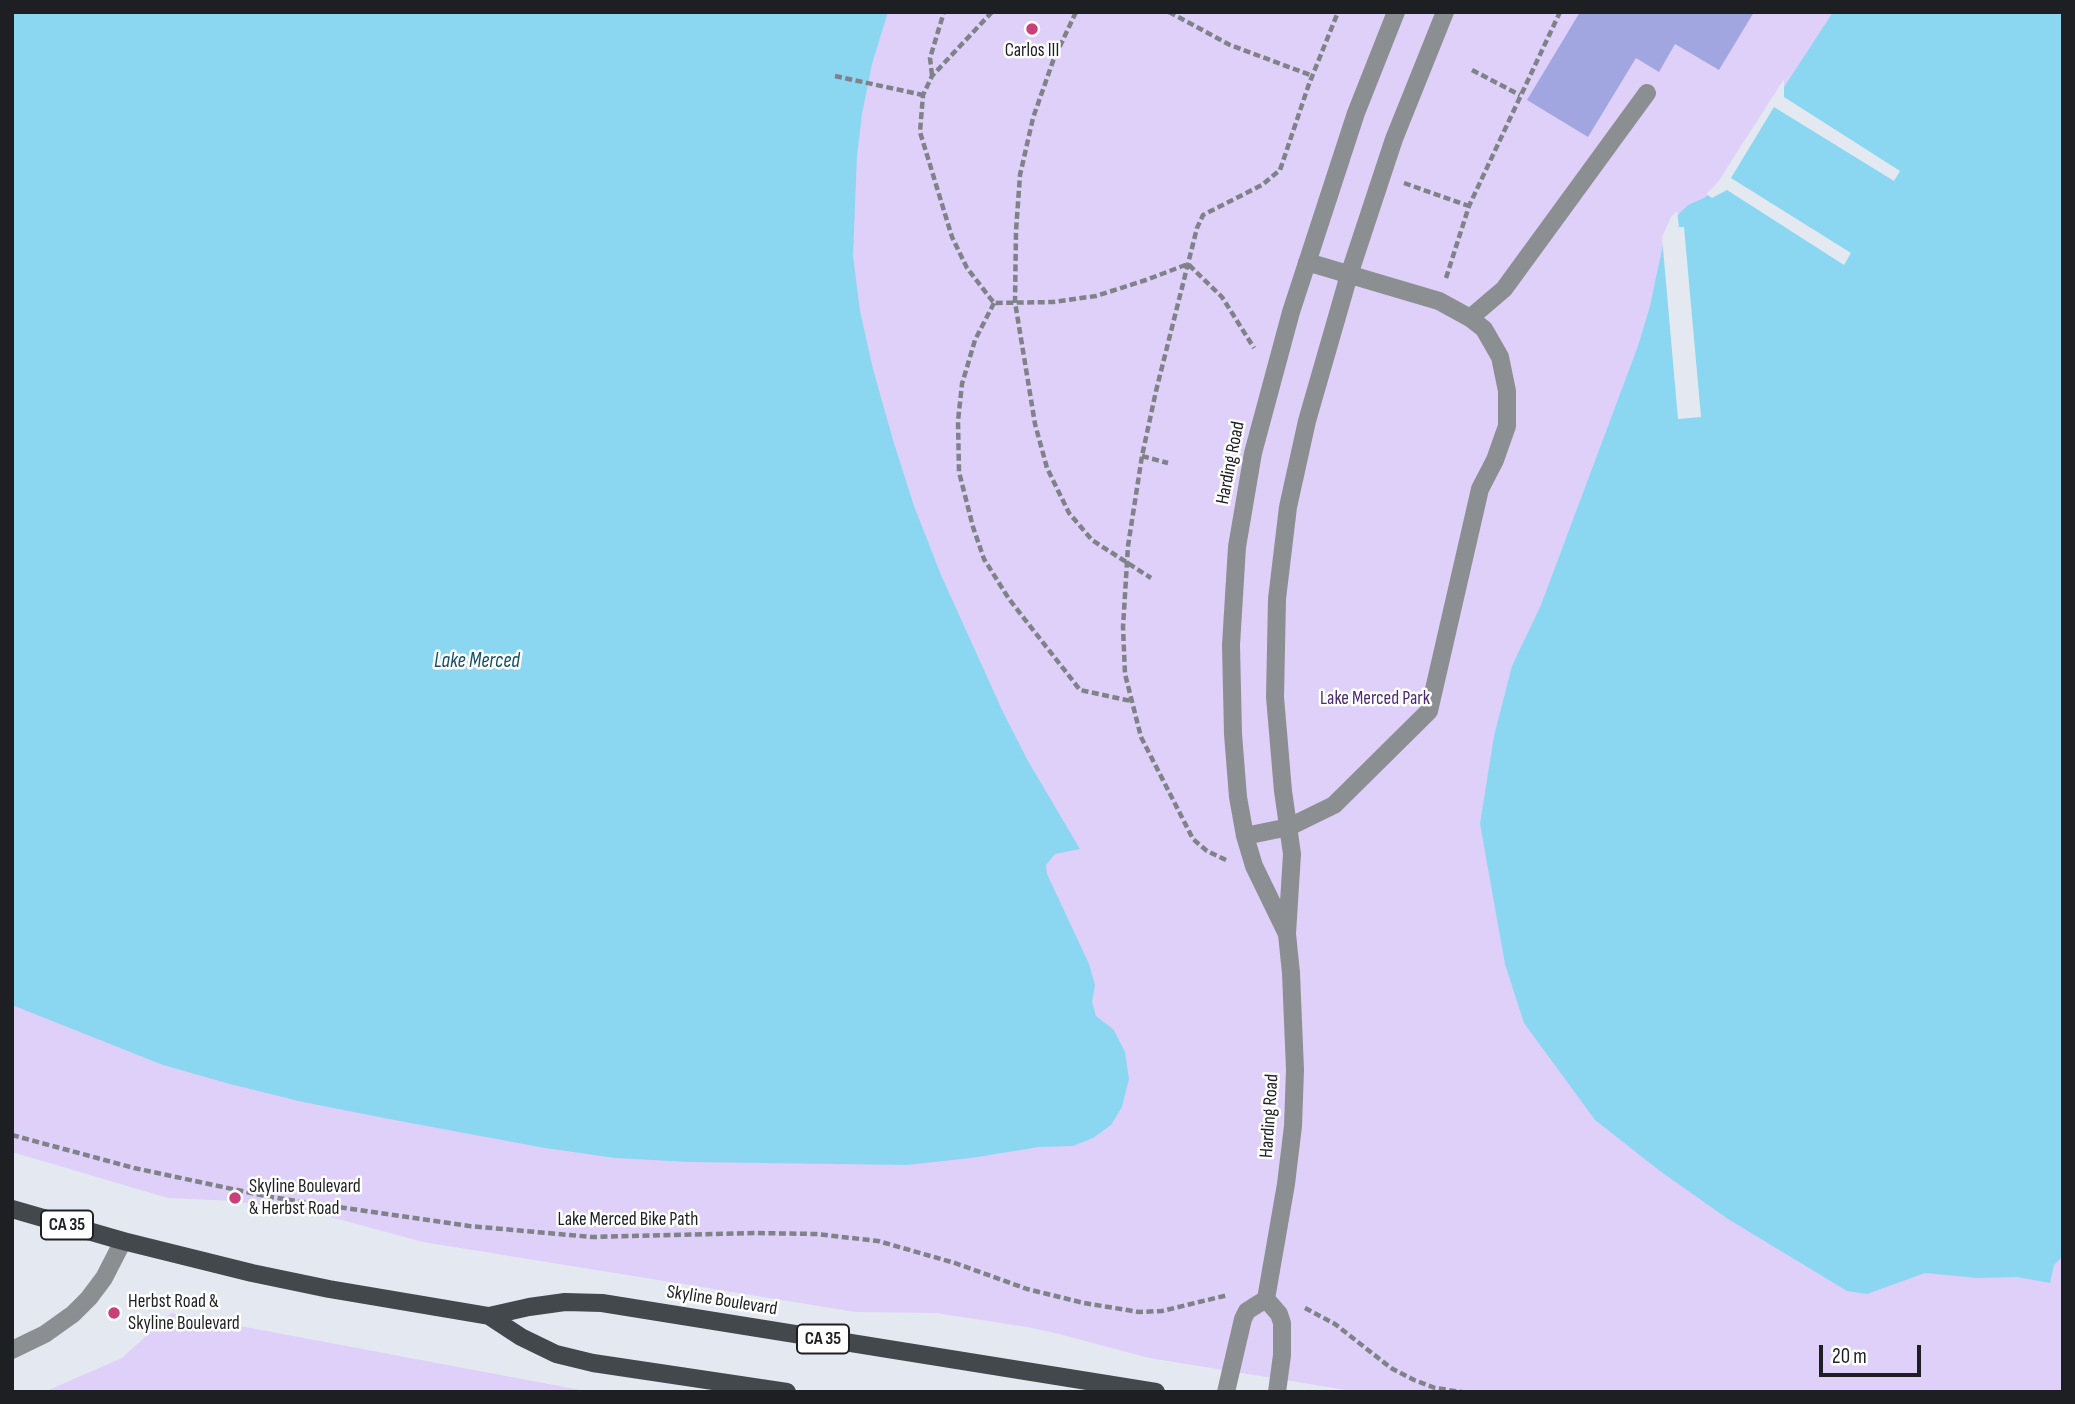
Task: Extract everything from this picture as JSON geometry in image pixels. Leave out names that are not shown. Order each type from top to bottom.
[{"type":"main road","name":"Skyline Boulevard","points":[[12,1209],[123,1241],[303,1283],[489,1316],[565,1302],[602,1304],[1156,1392]]},
{"type":"main road","name":"Skyline Boulevard","points":[[489,1316],[521,1337],[556,1354],[593,1363],[787,1392]]},
{"type":"street","name":"Harding Road","points":[[1287,934],[1254,866],[1238,797],[1231,671],[1232,596],[1244,499],[1263,409],[1356,113],[1396,12]]},
{"type":"street","name":"Harding Road","points":[[1266,1299],[1293,1126],[1294,1019],[1287,934],[1292,879],[1275,697],[1277,599],[1288,506],[1302,440],[1349,275],[1394,139],[1446,12]]},
{"type":"street","points":[[1470,318],[1504,289],[1647,93]]},
{"type":"street","points":[[1245,836],[1289,827],[1334,805],[1429,711],[1480,489],[1495,460],[1507,426],[1507,391],[1500,358],[1484,329],[1439,301],[1307,262]]},
{"type":"street","points":[[12,1350],[45,1334],[73,1314],[104,1278],[123,1241]]},
{"type":"street","points":[[1226,1392],[1243,1319],[1247,1311],[1266,1299],[1279,1314],[1282,1323],[1282,1354],[1277,1392]]},
{"type":"path","points":[[932,76],[930,58],[944,12]]},
{"type":"path","points":[[992,12],[932,76],[923,95],[920,132],[952,237],[967,268],[994,303]]},
{"type":"path","points":[[1076,12],[1053,61],[1033,118],[1020,175],[1015,302],[1035,424],[1047,468],[1069,513],[1091,540],[1151,579]]},
{"type":"path","points":[[1169,12],[1230,45],[1313,76]]},
{"type":"path","points":[[1254,866],[1221,858],[1193,839],[1141,737],[1125,674],[1122,627],[1127,563],[1142,456],[1197,228],[1203,215],[1262,185],[1280,170],[1338,12]]},
{"type":"path","points":[[1439,301],[1469,206],[1560,12]]},
{"type":"path","points":[[1472,70],[1520,95]]},
{"type":"path","points":[[835,76],[923,95]]},
{"type":"path","points":[[1382,176],[1469,206]]},
{"type":"path","points":[[994,303],[1053,302],[1096,296],[1188,264]]},
{"type":"path","points":[[1188,264],[1222,297],[1260,358],[1276,365]]},
{"type":"path","points":[[994,303],[975,340],[962,384],[958,421],[959,472],[984,559],[1009,599],[1080,690],[1131,701]]},
{"type":"path","points":[[1142,456],[1168,463]]},
{"type":"path","name":"Lake Merced Bike Path","points":[[12,1135],[134,1168],[270,1197],[469,1226],[592,1237],[755,1233],[816,1234],[878,1241],[955,1262],[1027,1289],[1084,1303],[1139,1312],[1162,1311],[1231,1294]]},
{"type":"path","points":[[1297,1304],[1317,1312],[1402,1374],[1436,1388],[1462,1392]]},
{"type":"green space","name":"Lake Merced Park","points":[[12,12],[2063,12],[2063,1392],[1359,1392],[1149,1358],[1027,1327],[936,1313],[856,1312],[423,1242],[327,1216],[234,1201],[168,1198],[12,1152]]},
{"type":"green space","points":[[171,1313],[591,1392],[44,1392],[122,1358]]},
{"type":"water","name":"Lake Merced","points":[[12,12],[888,12],[872,64],[857,156],[853,256],[860,311],[893,440],[914,506],[941,575],[1003,712],[1028,761],[1080,849],[1055,854],[1046,865],[1047,874],[1089,964],[1095,985],[1092,1002],[1096,1016],[1114,1030],[1125,1052],[1129,1079],[1122,1107],[1111,1125],[1093,1138],[1073,1146],[1039,1147],[907,1165],[689,1162],[615,1158],[389,1119],[230,1084],[163,1065],[12,1005]]},
{"type":"water","points":[[1833,12],[2063,12],[2063,1256],[2054,1265],[2050,1283],[2017,1277],[1978,1278],[1925,1273],[1867,1294],[1847,1291],[1728,1219],[1595,1120],[1524,1023],[1505,964],[1480,824],[1494,736],[1512,666],[1541,605],[1638,346],[1650,306],[1664,240],[1674,219],[1688,205],[1704,198],[1721,184]]},
{"type":"pier","points":[[1784,79],[1784,97],[1900,171],[1894,181],[1774,107],[1731,178],[1851,253],[1844,265],[1727,190],[1712,198],[1706,194],[1718,182]]},
{"type":"pier","points":[[1677,211],[1679,227],[1684,227],[1701,417],[1678,419],[1662,237],[1671,217]]},
{"type":"building","points":[[1580,12],[1754,12],[1719,70],[1675,44],[1659,72],[1636,58],[1588,137],[1527,100]]},
{"type":"place","name":"Carlos III","points":[[1032,29]]},
{"type":"place","name":"Skyline Boulevard & Herbst Road","points":[[235,1198]]},
{"type":"place","name":"Herbst Road & Skyline Boulevard","points":[[114,1313]]}]
